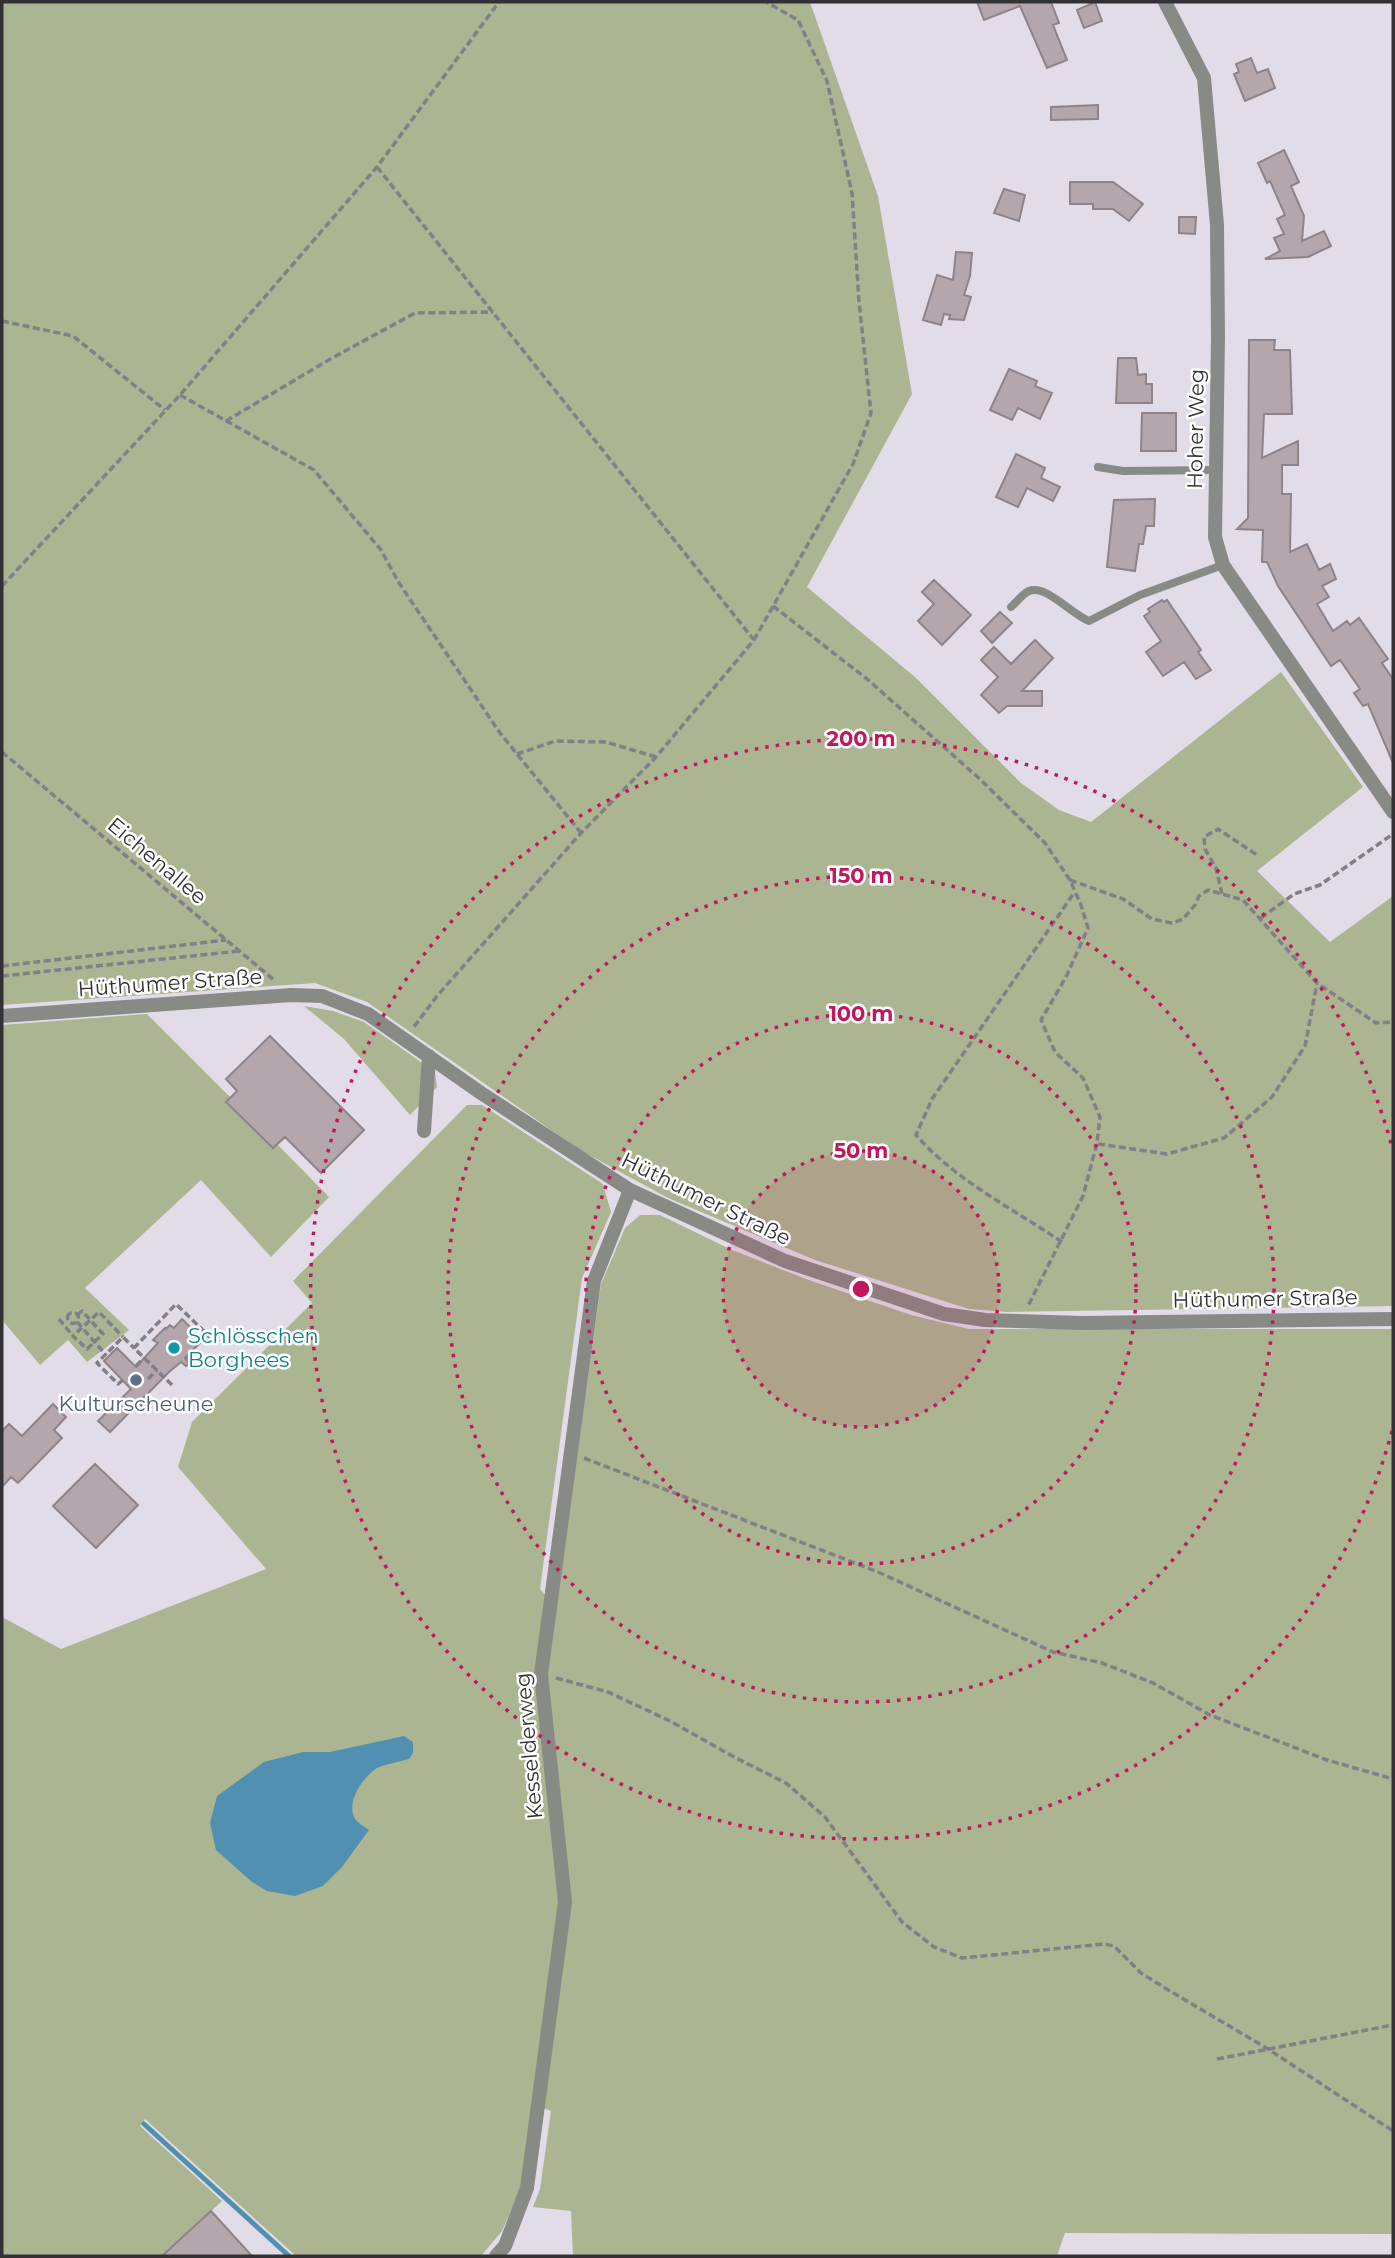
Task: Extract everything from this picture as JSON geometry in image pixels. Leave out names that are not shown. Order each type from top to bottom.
[{"type":"street","name":"Hoher Weg","points":[[1165,2],[1203,78],[1217,225],[1215,537],[1223,565],[1393,812]]},
{"type":"street","name":"Hüthumer Straße","points":[[2,1016],[291,995],[322,996],[368,1014],[481,1093],[630,1190],[785,1261],[944,1314],[985,1320],[1083,1323],[1393,1319]]},
{"type":"street","points":[[424,1131],[429,1056]]},
{"type":"street","name":"Kesselderweg","points":[[496,2256],[505,2246],[527,2188],[565,1902],[541,1674],[594,1281],[630,1190]]},
{"type":"lane","points":[[1098,467],[1123,471],[1216,470]]},
{"type":"lane","points":[[1011,607],[1026,592],[1035,590],[1045,592],[1089,621],[1140,595],[1223,565]]},
{"type":"path","points":[[2,586],[180,395],[377,167],[499,2]]},
{"type":"path","points":[[403,1039],[437,996],[581,833],[656,757],[754,640],[853,464],[871,413],[859,302],[852,193],[827,81],[798,20],[766,2]]},
{"type":"path","points":[[377,167],[754,640]]},
{"type":"path","points":[[226,421],[332,358],[415,313],[493,313]]},
{"type":"path","points":[[2,321],[73,336],[165,410]]},
{"type":"path","points":[[180,395],[314,470],[381,550],[399,583],[500,733],[581,833]]},
{"type":"path","points":[[773,606],[867,679],[981,780],[1045,843],[1070,880],[1081,905],[1088,928],[1066,977],[1041,1020],[1055,1052],[1083,1078],[1100,1117],[1097,1143],[1083,1196],[1020,1321]]},
{"type":"path","points":[[517,754],[555,741],[606,742],[656,757]]},
{"type":"path","name":"Eichenallee","points":[[2,751],[291,995]]},
{"type":"path","points":[[1222,894],[1216,868],[1205,849],[1204,837],[1218,829],[1257,855]]},
{"type":"path","points":[[1261,918],[1294,894],[1320,885],[1393,834]]},
{"type":"path","points":[[1070,880],[1123,899],[1152,919],[1172,923],[1183,919],[1195,905],[1199,895],[1208,890],[1243,900],[1317,983],[1376,1023],[1393,1022]]},
{"type":"path","points":[[1062,1242],[987,1195],[932,1154],[916,1135],[932,1100],[1074,893]]},
{"type":"path","points":[[2,966],[226,940]]},
{"type":"path","points":[[2,976],[239,951]]},
{"type":"path","points":[[1097,1143],[1167,1154],[1224,1138],[1272,1097],[1305,1046],[1317,983]]},
{"type":"path","points":[[134,1348],[176,1304],[215,1341]]},
{"type":"path","points":[[82,1311],[90,1320],[103,1334],[87,1349],[73,1336],[67,1318],[70,1314],[77,1315],[82,1311]]},
{"type":"path","points":[[73,1336],[99,1312],[172,1385]]},
{"type":"path","points":[[77,1315],[77,1322],[107,1355]]},
{"type":"path","points":[[59,1319],[67,1324],[77,1322]]},
{"type":"path","points":[[155,1326],[161,1332]]},
{"type":"path","points":[[123,1337],[97,1363],[118,1384],[123,1380]]},
{"type":"path","points":[[186,1357],[193,1364]]},
{"type":"path","points":[[136,1366],[144,1358]]},
{"type":"path","points":[[149,1379],[157,1370]]},
{"type":"path","points":[[139,1402],[147,1410]]},
{"type":"path","points":[[569,1452],[878,1572],[1053,1652],[1102,1663],[1153,1683],[1210,1715],[1327,1760],[1393,1779]]},
{"type":"path","points":[[541,1674],[608,1692],[670,1721],[786,1783],[825,1818],[902,1922],[934,1947],[962,1958],[1104,1944],[1114,1946],[1141,1973],[1268,2049],[1393,2130]]},
{"type":"path","points":[[1217,2059],[1393,2025]]},
{"type":"green space","points":[[2,2],[810,2],[878,196],[912,394],[807,587],[915,677],[1021,783],[1059,810],[1091,822],[1281,672],[1363,787],[1257,871],[1330,942],[1393,896],[1393,1306],[1007,1312],[969,1309],[815,1260],[668,1198],[580,1150],[367,1002],[315,983],[2,1005]]},
{"type":"green space","points":[[304,1006],[333,1011],[364,1022],[435,1072],[437,1087],[410,1115],[344,1039]]},
{"type":"green space","points":[[147,1014],[230,1097],[226,1102],[273,1148],[277,1144],[329,1197],[271,1257],[201,1180],[85,1288],[129,1330],[87,1362],[68,1340],[40,1365],[2,1320],[2,1025]]},
{"type":"green space","points":[[467,1105],[482,1105],[603,1184],[611,1212],[582,1278],[540,1589],[556,1607],[601,1284],[625,1228],[640,1215],[660,1215],[732,1250],[806,1279],[911,1315],[969,1329],[1393,1329],[1393,2234],[1065,2233],[1057,2256],[573,2256],[571,2211],[533,2207],[540,2189],[551,2111],[533,2104],[522,2185],[502,2231],[481,2256],[296,2256],[145,2119],[140,2126],[222,2201],[162,2256],[2,2256],[2,1617],[61,1649],[266,1569],[178,1467],[192,1422],[312,1303],[293,1281]]},
{"type":"water","points":[[404,1736],[413,1742],[413,1753],[409,1759],[377,1768],[361,1784],[352,1806],[353,1814],[357,1821],[369,1830],[342,1867],[323,1886],[295,1896],[267,1891],[252,1882],[216,1850],[210,1823],[217,1796],[264,1762],[303,1752],[330,1752]]},
{"type":"building","points":[[977,2],[1051,2],[1059,23],[1053,25],[1067,60],[1047,68],[1020,6],[984,20]]},
{"type":"building","points":[[1095,2],[1102,21],[1084,28],[1077,10]]},
{"type":"building","points":[[1251,58],[1257,73],[1268,69],[1275,88],[1245,101],[1234,74],[1239,72],[1236,64]]},
{"type":"building","points":[[1098,105],[1098,119],[1051,120],[1051,107]]},
{"type":"building","points":[[1284,150],[1299,182],[1291,186],[1304,216],[1302,241],[1324,231],[1331,246],[1308,257],[1265,259],[1280,251],[1274,238],[1284,234],[1277,219],[1285,215],[1270,181],[1267,183],[1258,163]]},
{"type":"building","points":[[1070,182],[1113,182],[1143,204],[1129,221],[1113,209],[1093,209],[1093,204],[1070,204]]},
{"type":"building","points":[[1004,189],[1025,195],[1019,221],[994,213]]},
{"type":"building","points":[[1179,217],[1196,217],[1195,234],[1179,233]]},
{"type":"building","points":[[956,252],[972,253],[970,276],[964,295],[971,297],[964,320],[949,319],[950,315],[944,314],[941,325],[923,320],[937,275],[953,280]]},
{"type":"building","points":[[1249,340],[1275,340],[1274,350],[1290,350],[1292,414],[1264,414],[1262,458],[1298,441],[1298,465],[1282,465],[1282,494],[1291,494],[1290,552],[1307,544],[1319,570],[1330,564],[1336,579],[1322,586],[1329,597],[1317,604],[1333,631],[1347,621],[1350,625],[1359,618],[1388,659],[1382,663],[1393,679],[1393,763],[1368,704],[1363,706],[1354,693],[1360,689],[1340,660],[1331,666],[1278,586],[1267,562],[1262,562],[1263,530],[1237,529],[1248,518]]},
{"type":"building","points":[[1118,358],[1136,358],[1138,375],[1146,374],[1146,384],[1152,384],[1152,403],[1116,403]]},
{"type":"building","points":[[1009,369],[1037,381],[1035,386],[1052,393],[1040,419],[1018,408],[1012,420],[990,410]]},
{"type":"building","points":[[1142,413],[1176,413],[1176,451],[1141,451]]},
{"type":"building","points":[[1016,454],[1045,468],[1041,478],[1060,487],[1053,501],[1027,488],[1018,507],[996,497]]},
{"type":"building","points":[[1155,499],[1154,526],[1146,526],[1143,544],[1139,544],[1135,571],[1107,567],[1114,500]]},
{"type":"building","points":[[934,580],[971,615],[942,645],[918,621],[934,604],[922,592]]},
{"type":"building","points":[[1162,600],[1167,600],[1201,650],[1198,652],[1211,670],[1196,679],[1184,662],[1163,676],[1146,652],[1161,641],[1144,616],[1150,612],[1148,609]]},
{"type":"building","points":[[1000,612],[1012,623],[992,643],[981,631]]},
{"type":"building","points":[[1035,640],[1053,658],[1022,691],[1042,691],[1042,706],[1007,706],[999,713],[981,695],[998,677],[981,660],[994,647],[1011,664]]},
{"type":"building","points":[[270,1036],[364,1130],[321,1173],[285,1137],[273,1148],[226,1102],[237,1091],[226,1079]]},
{"type":"building","points":[[182,1319],[203,1340],[185,1358],[189,1364],[186,1366],[181,1362],[169,1372],[110,1432],[98,1421],[131,1389],[104,1361],[117,1348],[136,1367],[158,1343],[153,1340],[165,1328],[170,1325],[174,1328]]},
{"type":"building","points":[[53,1404],[66,1417],[54,1430],[62,1438],[18,1483],[11,1477],[2,1487],[2,1431],[9,1424],[22,1436]]},
{"type":"building","points":[[95,1464],[138,1505],[96,1548],[53,1506]]},
{"type":"building","points":[[211,2211],[252,2256],[162,2256]]},
{"type":"waterway","points":[[144,2124],[289,2256]]},
{"type":"place","name":"Schlösschen Borghees","points":[[174,1348]]},
{"type":"place","name":"Kulturscheune","points":[[136,1380]]}]
